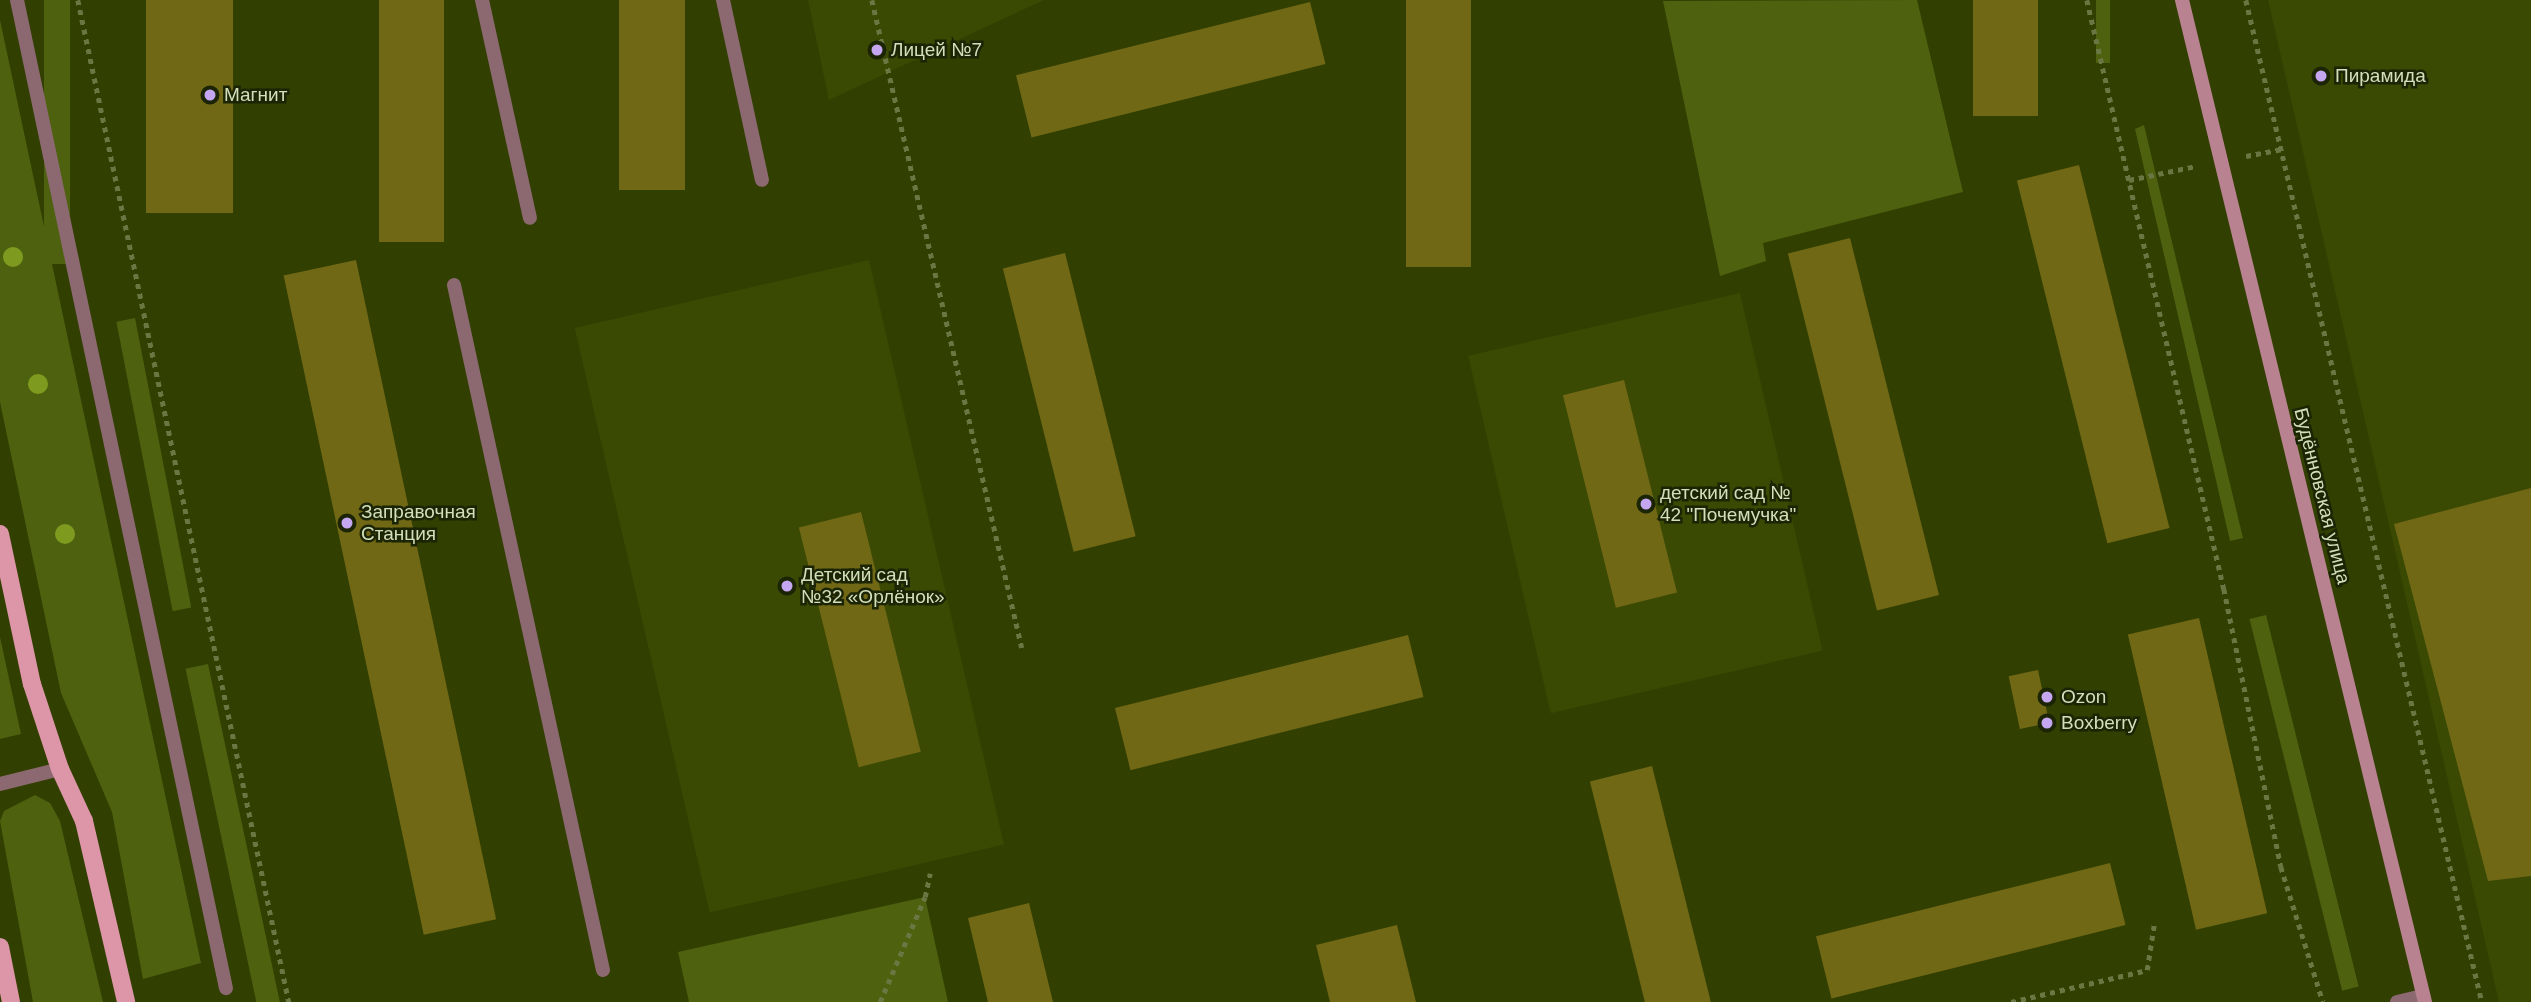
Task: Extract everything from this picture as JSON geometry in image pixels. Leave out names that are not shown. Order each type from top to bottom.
[{"type":"main road","name":"Будённовская улица","points":[[2182,0],[2424,999]]},
{"type":"main road","points":[[0,534],[32,684],[60,769],[84,821],[126,1002]]},
{"type":"main road","points":[[0,947],[11,1002]]},
{"type":"street","points":[[17,0],[226,988]]},
{"type":"street","points":[[482,0],[530,218]]},
{"type":"street","points":[[723,0],[762,180]]},
{"type":"street","points":[[454,285],[603,970]]},
{"type":"street","points":[[0,784],[60,769]]},
{"type":"street","points":[[2397,1002],[2424,999]]},
{"type":"path","points":[[78,0],[289,1002]]},
{"type":"path","points":[[872,0],[1023,648]]},
{"type":"path","points":[[2087,0],[2224,589],[2281,867],[2323,1002]]},
{"type":"path","points":[[2246,0],[2482,1002]]},
{"type":"path","points":[[880,1002],[930,874]]},
{"type":"path","points":[[2011,1002],[2147,970],[2154,925]]},
{"type":"shaded area","points":[[44,0],[70,0],[70,264],[44,264]]},
{"type":"shaded area","name":"Лицей №7","points":[[808,0],[1044,0],[829,100]]},
{"type":"shaded area","points":[[1917,0],[1963,192],[1763,243],[1766,261],[1720,276],[1663,1]]},
{"type":"shaded area","points":[[2096,0],[2110,0],[2110,63],[2096,63]]},
{"type":"shaded area","points":[[2268,0],[2531,0],[2531,1002],[2499,1002]]},
{"type":"shaded area","points":[[0,20],[201,963],[143,979],[112,812],[61,693],[0,402]]},
{"type":"shaded area","points":[[2144,125],[2243,538],[2230,541],[2135,129]]},
{"type":"shaded area","name":"Детский сад №32 «Орлёнок»","points":[[869,260],[1004,845],[710,913],[575,328]]},
{"type":"shaded area","name":"детский сад № 42 \"Почемучка\"","points":[[1740,293],[1823,651],[1551,713],[1468,356]]},
{"type":"shaded area","points":[[135,318],[191,608],[173,611],[116,322]]},
{"type":"shaded area","points":[[2266,615],[2359,987],[2342,991],[2250,619]]},
{"type":"shaded area","points":[[0,637],[21,734],[0,739]]},
{"type":"shaded area","points":[[208,664],[280,1002],[256,1002],[186,669]]},
{"type":"shaded area","points":[[35,795],[50,803],[60,821],[103,1002],[33,1002],[0,821],[4,811]]},
{"type":"shaded area","points":[[925,897],[948,1002],[689,1002],[678,952]]},
{"type":"building","name":"Магнит","points":[[146,0],[233,0],[233,213],[146,213]]},
{"type":"building","points":[[379,0],[444,0],[444,242],[379,242]]},
{"type":"building","points":[[619,0],[685,0],[685,190],[619,190]]},
{"type":"building","points":[[1406,0],[1471,0],[1471,267],[1406,267]]},
{"type":"building","points":[[1973,0],[2038,0],[2038,116],[1973,116]]},
{"type":"building","points":[[1310,2],[1325,64],[1031,137],[1016,75]]},
{"type":"building","points":[[2079,165],[2169,528],[2107,543],[2017,180]]},
{"type":"building","points":[[1850,238],[1939,595],[1877,611],[1788,253]]},
{"type":"building","points":[[1065,253],[1136,536],[1074,552],[1003,268]]},
{"type":"building","points":[[356,260],[496,919],[424,935],[284,275]]},
{"type":"building","points":[[1624,380],[1677,592],[1616,608],[1563,395]]},
{"type":"building","points":[[2531,488],[2531,876],[2488,881],[2394,524]]},
{"type":"building","points":[[861,512],[921,752],[859,767],[799,527]]},
{"type":"building","points":[[2199,618],[2267,913],[2196,930],[2128,634]]},
{"type":"building","points":[[1408,635],[1423,697],[1130,770],[1115,708]]},
{"type":"building","points":[[2038,670],[2049,723],[2020,729],[2009,676]]},
{"type":"building","points":[[1652,766],[1711,1002],[1645,1002],[1590,781]]},
{"type":"building","points":[[2110,863],[2125,925],[1831,998],[1816,936]]},
{"type":"building","points":[[1029,903],[1053,1002],[988,1002],[968,918]]},
{"type":"building","points":[[1397,925],[1416,1002],[1330,1002],[1316,945]]},
{"type":"place","name":"Лицей №7","points":[[877,50]]},
{"type":"place","name":"Пирамида","points":[[2321,76]]},
{"type":"place","name":"Магнит","points":[[210,95]]},
{"type":"place","name":"детский сад № 42 \"Почемучка\"","points":[[1646,504]]},
{"type":"place","name":"Заправочная Станция","points":[[347,523]]},
{"type":"place","name":"Детский сад №32 «Орлёнок»","points":[[787,586]]},
{"type":"place","name":"Ozon","points":[[2047,697]]},
{"type":"place","name":"Boxberry","points":[[2047,723]]}]
